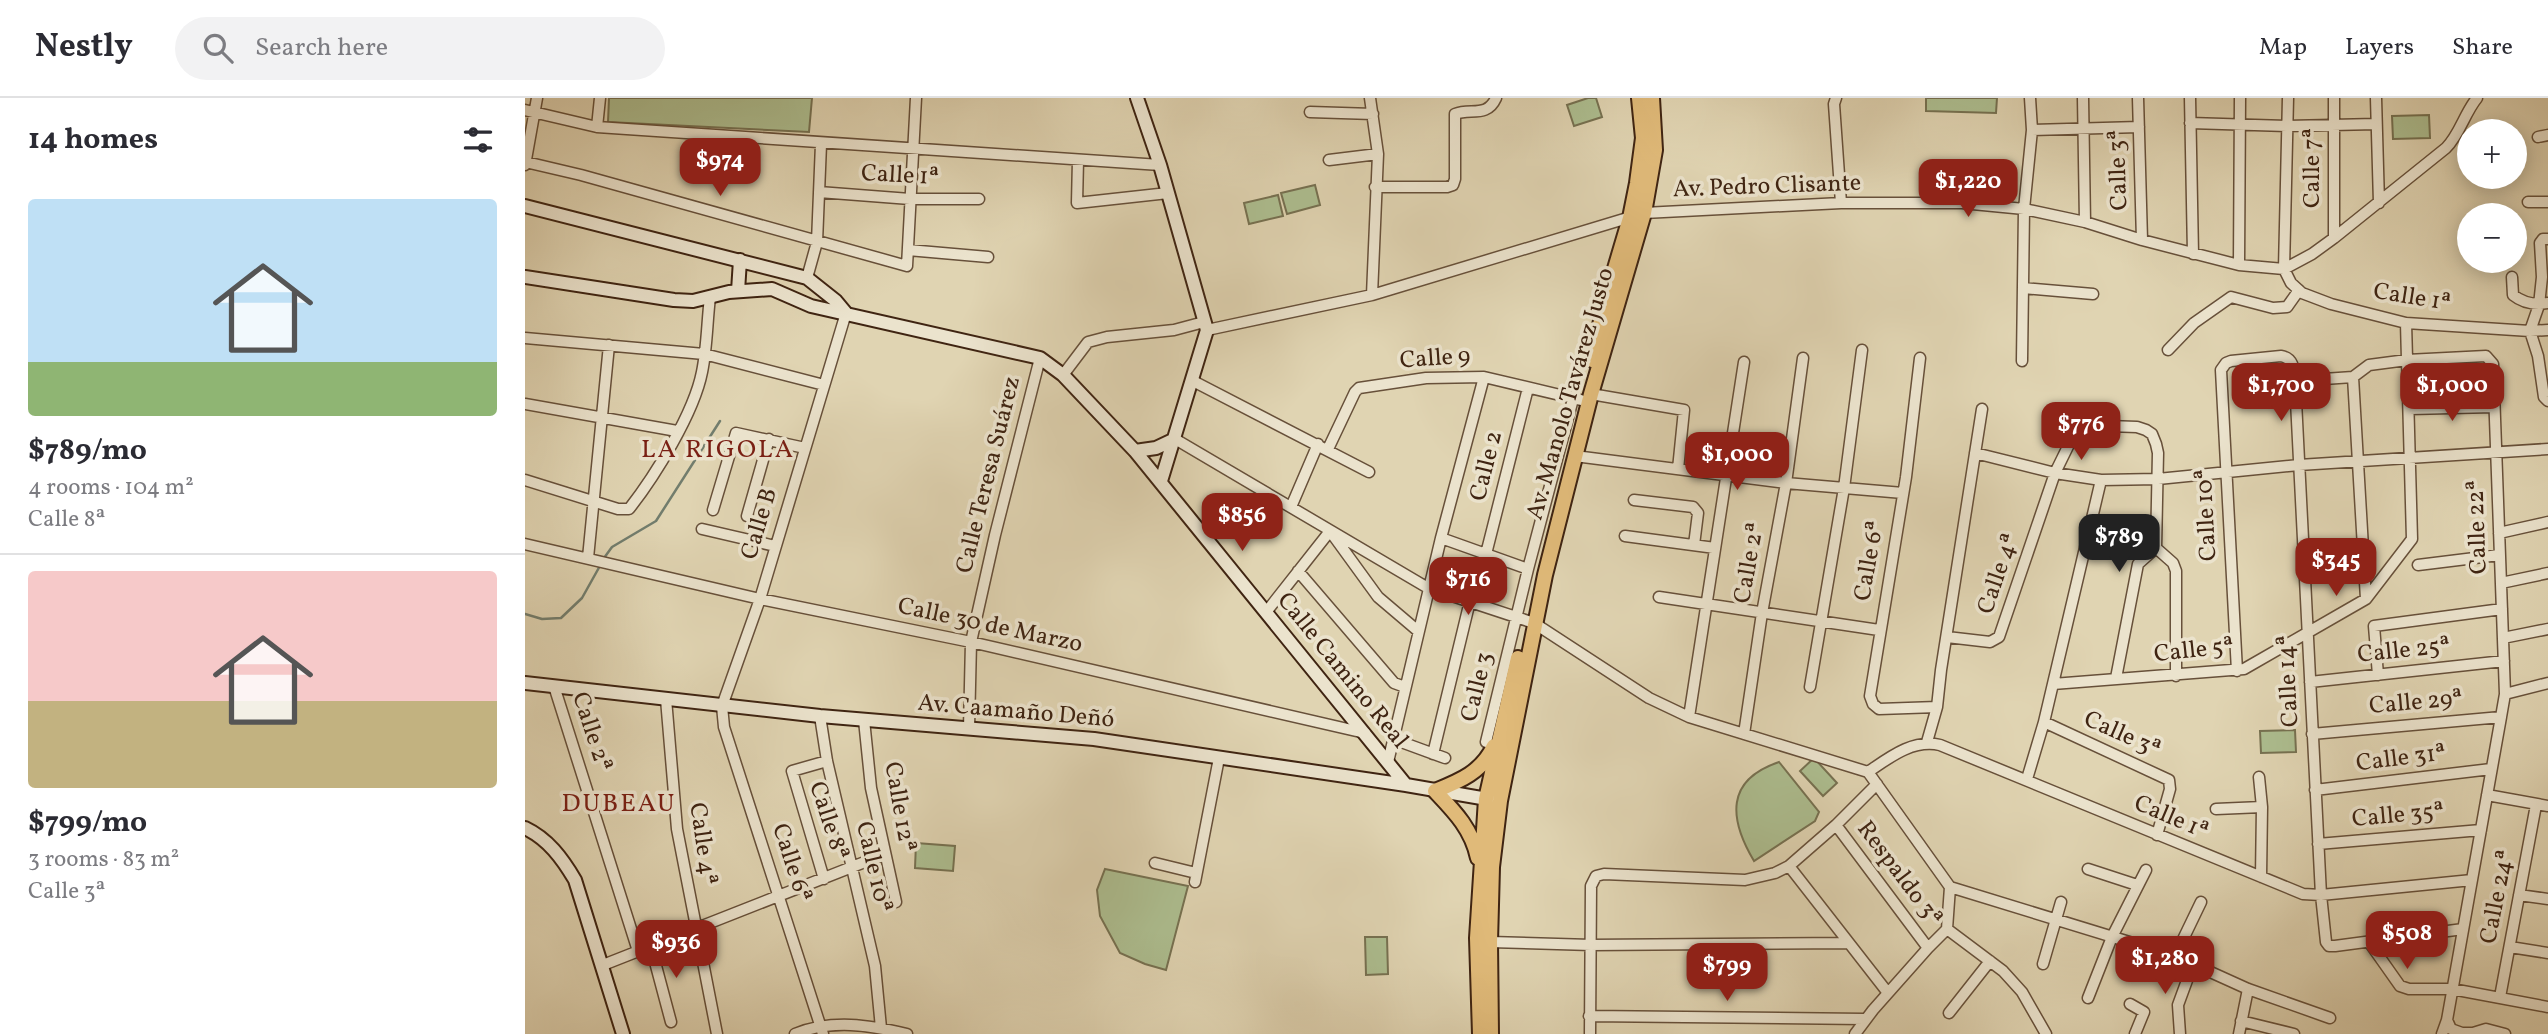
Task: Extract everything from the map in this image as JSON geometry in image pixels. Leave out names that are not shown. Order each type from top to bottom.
[{"type":"main road","name":"Av. Manolo Tavárez Justo","points":[[1637,215],[1643,138],[1639,98]]},
{"type":"main road","name":"Av. Manolo Tavárez Justo","points":[[1491,1034],[1493,800],[1499,734],[1581,398],[1655,150],[1651,98]]},
{"type":"main road","name":"Av. Manolo Tavárez Justo","points":[[1479,1034],[1477,961],[1480,869],[1493,800],[1508,758],[1526,620],[1575,456],[1581,398]]},
{"type":"main road","points":[[1480,869],[1470,833],[1459,816],[1435,791],[1474,773],[1487,760],[1499,734]]},
{"type":"main road","points":[[1493,854],[1509,813],[1508,758]]},
{"type":"street","points":[[537,98],[530,112],[525,164],[580,175],[907,266],[915,98]]},
{"type":"street","points":[[597,127],[600,98]]},
{"type":"street","points":[[1137,98],[1160,165],[1205,326],[1193,381],[1161,481]]},
{"type":"street","points":[[1370,98],[1378,154],[1372,295]]},
{"type":"street","points":[[1375,187],[1447,187],[1453,184],[1455,114],[1481,112],[1493,104],[1496,98]]},
{"type":"street","points":[[1836,98],[1834,104],[1841,203]]},
{"type":"street","points":[[2022,361],[2024,209],[2032,130],[2030,98]]},
{"type":"street","points":[[2083,98],[2085,222]]},
{"type":"street","name":"Calle 3ª","points":[[2137,98],[2142,240]]},
{"type":"street","points":[[2190,98],[2193,254]]},
{"type":"street","points":[[2239,265],[2240,98]]},
{"type":"street","points":[[2168,350],[2195,323],[2231,297],[2273,308],[2287,307],[2299,290],[2291,283],[2284,269],[2288,98]]},
{"type":"street","name":"Calle 7ª","points":[[2334,98],[2334,238]]},
{"type":"street","points":[[2376,98],[2379,203]]},
{"type":"street","points":[[2284,269],[2334,238],[2455,139],[2467,112],[2477,98]]},
{"type":"street","points":[[1310,111],[1373,114]]},
{"type":"street","points":[[530,112],[597,127],[1160,165]]},
{"type":"street","points":[[2190,123],[2287,126],[2376,124]]},
{"type":"street","points":[[2032,130],[2139,127]]},
{"type":"street","points":[[807,278],[817,242],[821,144]]},
{"type":"street","points":[[1329,160],[1378,154]]},
{"type":"street","points":[[1078,160],[1077,203],[1168,193]]},
{"type":"street","name":"Calle 1ª","points":[[819,191],[910,199],[979,199]]},
{"type":"street","name":"Av. Pedro Clisante","points":[[1063,375],[1089,342],[1107,337],[1205,326],[1372,295],[1637,215],[1841,203],[1934,202],[2024,209],[2085,222],[2239,265],[2284,269]]},
{"type":"street","points":[[2528,202],[2548,202]]},
{"type":"street","points":[[525,206],[807,278],[836,301],[846,313]]},
{"type":"street","points":[[2544,241],[2543,304],[2530,331],[2543,355],[2547,401]]},
{"type":"street","points":[[908,250],[988,257]]},
{"type":"street","points":[[739,291],[740,260]]},
{"type":"street","points":[[525,276],[693,301],[739,291],[772,289],[773,278],[783,271]]},
{"type":"street","points":[[2512,277],[2513,295],[2527,302],[2543,304]]},
{"type":"street","points":[[2023,288],[2093,293]]},
{"type":"street","name":"Calle Camino Real","points":[[772,289],[811,306],[1040,358],[1063,375],[1161,481],[1406,785]]},
{"type":"street","name":"Calle 1ª","points":[[2299,290],[2331,304],[2406,323],[2548,330]]},
{"type":"street","points":[[525,480],[618,509],[629,509],[647,486],[677,431],[702,374],[710,297]]},
{"type":"street","name":"Calle B","points":[[722,706],[760,599],[846,313]]},
{"type":"street","name":"Calle 5ª","points":[[2053,684],[2244,670],[2366,599],[2412,539],[2406,323]]},
{"type":"street","points":[[525,338],[704,354],[824,385]]},
{"type":"street","points":[[525,544],[590,559],[609,345]]},
{"type":"street","points":[[1810,687],[1844,488],[1862,350]]},
{"type":"street","name":"Calle 10ª","points":[[2237,671],[2221,370],[2231,361],[2285,356],[2293,365],[2295,381]]},
{"type":"street","name":"Calle 22ª","points":[[2407,360],[2486,356],[2493,364],[2505,694]]},
{"type":"street","name":"Calle Teresa Suárez","points":[[969,728],[971,642],[1040,358]]},
{"type":"street","name":"Calle 2ª","points":[[1744,734],[1762,613],[1786,483],[1803,358]]},
{"type":"street","name":"Calle 6ª","points":[[1920,358],[1903,493],[1870,696],[1879,709],[1937,707]]},
{"type":"street","points":[[2295,381],[2353,377],[2369,365],[2407,360]]},
{"type":"street","points":[[1689,717],[1744,362]]},
{"type":"street","points":[[1388,762],[1428,588],[1484,377]]},
{"type":"street","name":"Calle 9","points":[[1328,449],[1359,388],[1426,378],[1484,377],[1581,398]]},
{"type":"street","points":[[2353,377],[2366,599]]},
{"type":"street","points":[[1193,381],[1369,472]]},
{"type":"street","name":"Calle 14ª","points":[[2295,381],[2315,790],[2326,942],[2329,946],[2369,942]]},
{"type":"street","name":"Calle 2","points":[[1486,554],[1528,388]]},
{"type":"street","points":[[1581,398],[1684,410],[1678,469]]},
{"type":"street","name":"Calle 3","points":[[1486,742],[1526,620],[1528,569],[1581,398]]},
{"type":"street","points":[[525,404],[677,431]]},
{"type":"street","points":[[2409,409],[2494,407]]},
{"type":"street","points":[[1868,772],[1897,752],[1927,742],[1937,707],[1982,408]]},
{"type":"street","points":[[2108,426],[2137,427],[2152,434],[2158,453],[2156,548],[2138,564],[2116,678]]},
{"type":"street","points":[[2055,473],[2077,428]]},
{"type":"street","points":[[713,510],[736,433],[805,448]]},
{"type":"street","points":[[747,516],[769,439]]},
{"type":"street","points":[[1135,451],[1156,448],[1175,439]]},
{"type":"street","points":[[1175,439],[1428,588],[1526,620],[1649,698],[1689,717],[1868,772],[1950,887],[2175,956],[2248,989],[2330,1018]]},
{"type":"street","points":[[1291,507],[1318,444]]},
{"type":"street","points":[[1975,453],[2055,473],[2101,480],[2158,479],[2299,465],[2548,449]]},
{"type":"street","points":[[1575,456],[1786,483],[1903,493]]},
{"type":"street","name":"Calle 4ª","points":[[1947,637],[1990,642],[1999,637],[2055,473]]},
{"type":"street","points":[[2027,779],[2053,684],[2101,480]]},
{"type":"street","points":[[1634,500],[1693,507],[1698,513],[1694,545]]},
{"type":"street","points":[[2499,533],[2548,522]]},
{"type":"street","points":[[702,529],[775,546]]},
{"type":"street","points":[[1267,611],[1330,531]]},
{"type":"street","points":[[1330,531],[1378,597],[1418,631]]},
{"type":"street","points":[[1625,536],[1715,548]]},
{"type":"street","points":[[1441,538],[1528,569]]},
{"type":"street","points":[[2156,548],[2173,563],[2176,570],[2176,676]]},
{"type":"street","points":[[2418,565],[2500,555]]},
{"type":"street","name":"Calle 30 de Marzo","points":[[590,559],[760,599],[971,642],[1364,733]]},
{"type":"street","points":[[1298,570],[1394,683],[1405,687]]},
{"type":"street","points":[[2501,583],[2548,573]]},
{"type":"street","points":[[1659,597],[1879,629]]},
{"type":"street","points":[[1433,754],[1470,601]]},
{"type":"street","points":[[2378,675],[2374,626],[2502,609]]},
{"type":"street","points":[[2503,638],[2548,629]]},
{"type":"street","name":"Calle 25ª","points":[[2310,682],[2504,662]]},
{"type":"street","name":"Av. Caamaño Deñó","points":[[525,683],[820,716],[1094,739],[1493,800]]},
{"type":"street","points":[[2442,1034],[2447,1020],[2505,694],[2548,683]]},
{"type":"street","name":"Calle 2ª","points":[[554,686],[638,951]]},
{"type":"street","name":"Calle 4ª","points":[[666,699],[677,829],[716,1034]]},
{"type":"street","name":"Calle 6ª","points":[[722,706],[724,727],[822,1030]]},
{"type":"street","name":"Calle 10ª","points":[[820,716],[827,761],[875,966],[881,1028]]},
{"type":"street","name":"Calle 29ª","points":[[2312,734],[2501,717]]},
{"type":"street","name":"Calle 12ª","points":[[864,720],[871,788],[896,902]]},
{"type":"street","name":"Calle 3ª","points":[[2043,722],[2169,780],[2170,789],[2157,835]]},
{"type":"street","points":[[1393,739],[1445,758]]},
{"type":"street","name":"Calle 1ª","points":[[1927,742],[2027,779],[2303,894],[2321,895],[2472,880]]},
{"type":"street","points":[[1155,863],[1196,878],[1219,758]]},
{"type":"street","name":"Calle 8ª","points":[[824,879],[791,776],[794,769],[827,761]]},
{"type":"street","name":"Calle 31ª","points":[[2315,790],[2491,769]]},
{"type":"street","points":[[2259,777],[2262,807],[2260,877]]},
{"type":"street","points":[[1590,1034],[1591,886],[1596,876],[1604,874],[1745,880],[1761,878],[1789,866],[1877,784]]},
{"type":"street","points":[[2487,795],[2548,806]]},
{"type":"street","name":"Calle 24ª","points":[[2500,997],[2536,805]]},
{"type":"street","points":[[2216,809],[2262,807]]},
{"type":"street","name":"Respaldo 3ª","points":[[1836,825],[1928,947]]},
{"type":"street","points":[[525,828],[549,844],[569,870],[603,965],[623,1034]]},
{"type":"street","name":"Calle 35ª","points":[[2318,844],[2481,830]]},
{"type":"street","points":[[603,965],[885,854]]},
{"type":"street","points":[[1789,866],[1888,993]]},
{"type":"street","points":[[2088,869],[2137,885]]},
{"type":"street","points":[[2088,998],[2112,937],[2146,870]]},
{"type":"street","points":[[1855,1034],[1864,1019],[1947,929],[1950,887]]},
{"type":"street","points":[[2519,895],[2548,899]]},
{"type":"street","points":[[2043,964],[2061,902]]},
{"type":"street","points":[[2175,956],[2201,902]]},
{"type":"street","points":[[1947,929],[1990,961],[2022,992],[2046,1034]]},
{"type":"street","points":[[2463,929],[2369,942],[2400,986],[2409,989],[2452,989],[2548,1007]]},
{"type":"street","points":[[1490,942],[1591,945],[1849,943]]},
{"type":"street","points":[[651,947],[671,1022]]},
{"type":"street","points":[[2510,947],[2548,953]]},
{"type":"street","points":[[1949,1013],[1990,961]]},
{"type":"street","points":[[2180,1034],[2178,1005],[2193,964]]},
{"type":"street","points":[[2239,1034],[2248,989]]},
{"type":"street","points":[[2130,1004],[2144,1012],[2135,1034]]},
{"type":"street","points":[[1589,1016],[1864,1019]]},
{"type":"street","points":[[2447,1020],[2451,1029],[2462,1033],[2473,1034],[2486,1029],[2505,1034]]},
{"type":"street","points":[[2241,1021],[2294,1034]]},
{"type":"street","points":[[795,1034],[855,1024],[903,1034]]},
{"type":"green space","points":[[609,98],[812,98],[809,132],[608,122]]},
{"type":"green space","points":[[1596,98],[1602,117],[1574,126],[1567,105]]},
{"type":"green space","points":[[1926,98],[1997,98],[1996,113],[1926,111]]},
{"type":"green space","points":[[2429,115],[2430,138],[2393,139],[2392,116]]},
{"type":"green space","points":[[1315,185],[1320,205],[1287,214],[1281,193]]},
{"type":"green space","points":[[1278,195],[1283,216],[1249,224],[1244,203]]},
{"type":"green space","points":[[2295,730],[2296,752],[2261,753],[2260,731]]},
{"type":"green space","points":[[1814,758],[1837,783],[1823,796],[1800,771]]},
{"type":"green space","points":[[1779,762],[1819,812],[1815,821],[1754,861],[1740,830],[1737,802],[1749,779]]},
{"type":"green space","points":[[916,843],[955,846],[953,871],[915,868]]},
{"type":"green space","points":[[1105,869],[1188,886],[1166,970],[1120,953],[1100,916],[1097,890]]},
{"type":"green space","points":[[1365,937],[1387,937],[1388,974],[1366,975]]},
{"type":"waterway","points":[[604,558],[612,547],[656,521],[720,421]]},
{"type":"waterway","points":[[525,614],[542,619],[561,618],[582,598],[601,564]]},
{"type":"district","name":"LA RIGOLA","points":[[718,450]]},
{"type":"district","name":"DUBEAU","points":[[619,804]]}]
